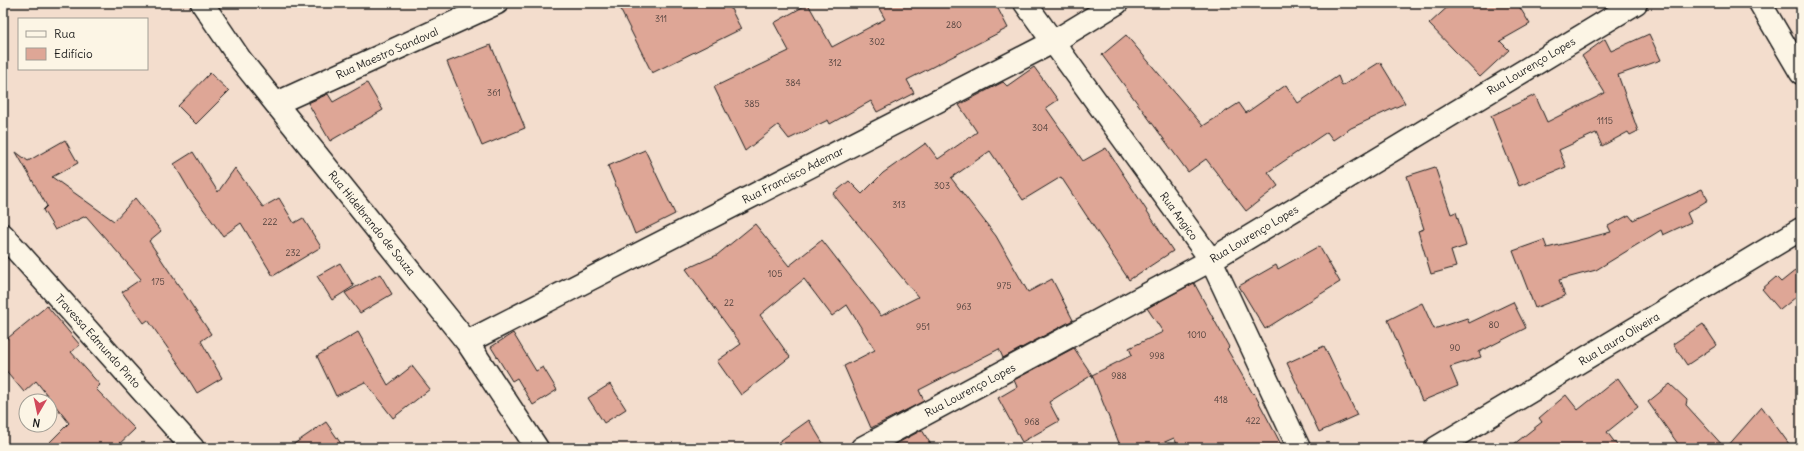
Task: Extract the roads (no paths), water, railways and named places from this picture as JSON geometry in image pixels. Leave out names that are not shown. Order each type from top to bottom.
[{"type":"street","name":"Rua Hidelbrando de Souza","points":[[202,3],[240,59],[466,342],[537,448]]},
{"type":"street","name":"Rua Maestro Sandoval","points":[[276,103],[497,3]]},
{"type":"street","name":"Rua Angico","points":[[1025,3],[1211,260],[1299,448]]},
{"type":"street","name":"Rua Francisco Ademar","points":[[466,342],[1053,42],[1117,3]]},
{"type":"street","name":"Rua Lourenço Lopes","points":[[862,448],[1211,260],[1636,3]]},
{"type":"street","points":[[1760,3],[1801,73]]},
{"type":"street","name":"Rua Laura Oliveira","points":[[1436,448],[1801,229]]},
{"type":"street","name":"Travessa Edmundo Pinto","points":[[3,235],[193,448]]}]
